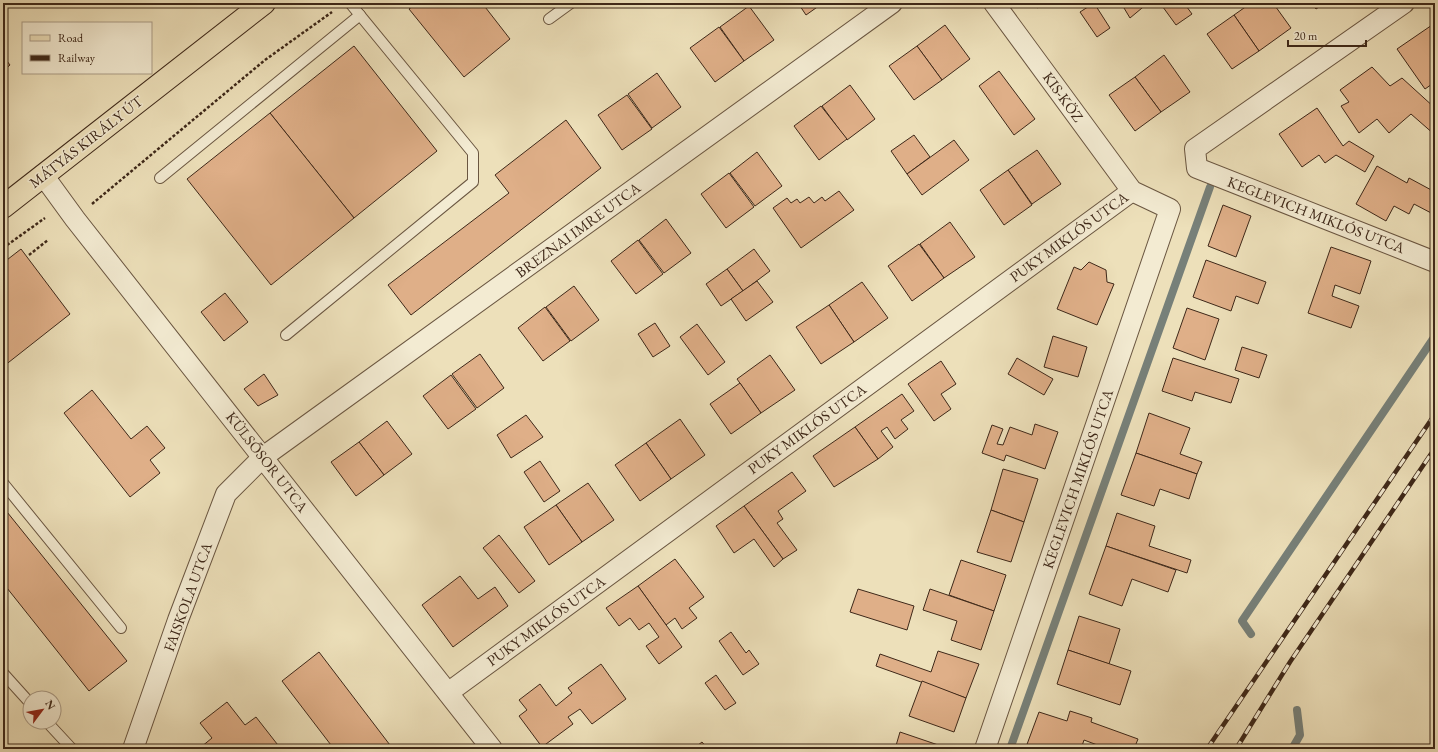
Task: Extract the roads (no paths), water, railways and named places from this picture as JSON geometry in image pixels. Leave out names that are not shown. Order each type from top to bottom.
[{"type":"main road","name":"MÁTYÁS KIRÁLY ÚT","points":[[3,207],[264,3]]},
{"type":"street","name":"BREZNAI IMRE UTCA","points":[[263,457],[892,3]]},
{"type":"street","name":"KIS-KÖZ","points":[[994,3],[1132,191]]},
{"type":"street","name":"KEGLEVICH MIKLÓS UTCA","points":[[1404,3],[1196,149],[1197,168],[1435,262]]},
{"type":"street","name":"KÜLSŐSOR UTCA","points":[[43,175],[75,219],[449,692],[492,749]]},
{"type":"street","name":"PUKY MIKLÓS UTCA","points":[[449,692],[1132,191],[1170,209]]},
{"type":"street","name":"KEGLEVICH MIKLÓS UTCA","points":[[986,749],[1170,209]]},
{"type":"street","name":"FAISKOLA UTCA","points":[[133,749],[178,620],[226,494],[263,457]]},
{"type":"lane","points":[[286,335],[473,182],[473,153],[350,3]]},
{"type":"lane","points":[[549,19],[571,3]]},
{"type":"lane","points":[[160,178],[360,15]]},
{"type":"lane","points":[[3,483],[121,628]]},
{"type":"lane","points":[[3,674],[22,694]]},
{"type":"lane","points":[[54,730],[72,749]]},
{"type":"waterway","points":[[1010,749],[1210,187]]},
{"type":"waterway","points":[[1251,634],[1242,621],[1435,336]]},
{"type":"waterway","points":[[1292,749],[1300,735],[1297,710]]},
{"type":"railway","points":[[1207,749],[1435,414]]},
{"type":"railway","points":[[1236,749],[1290,662],[1435,448]]}]
